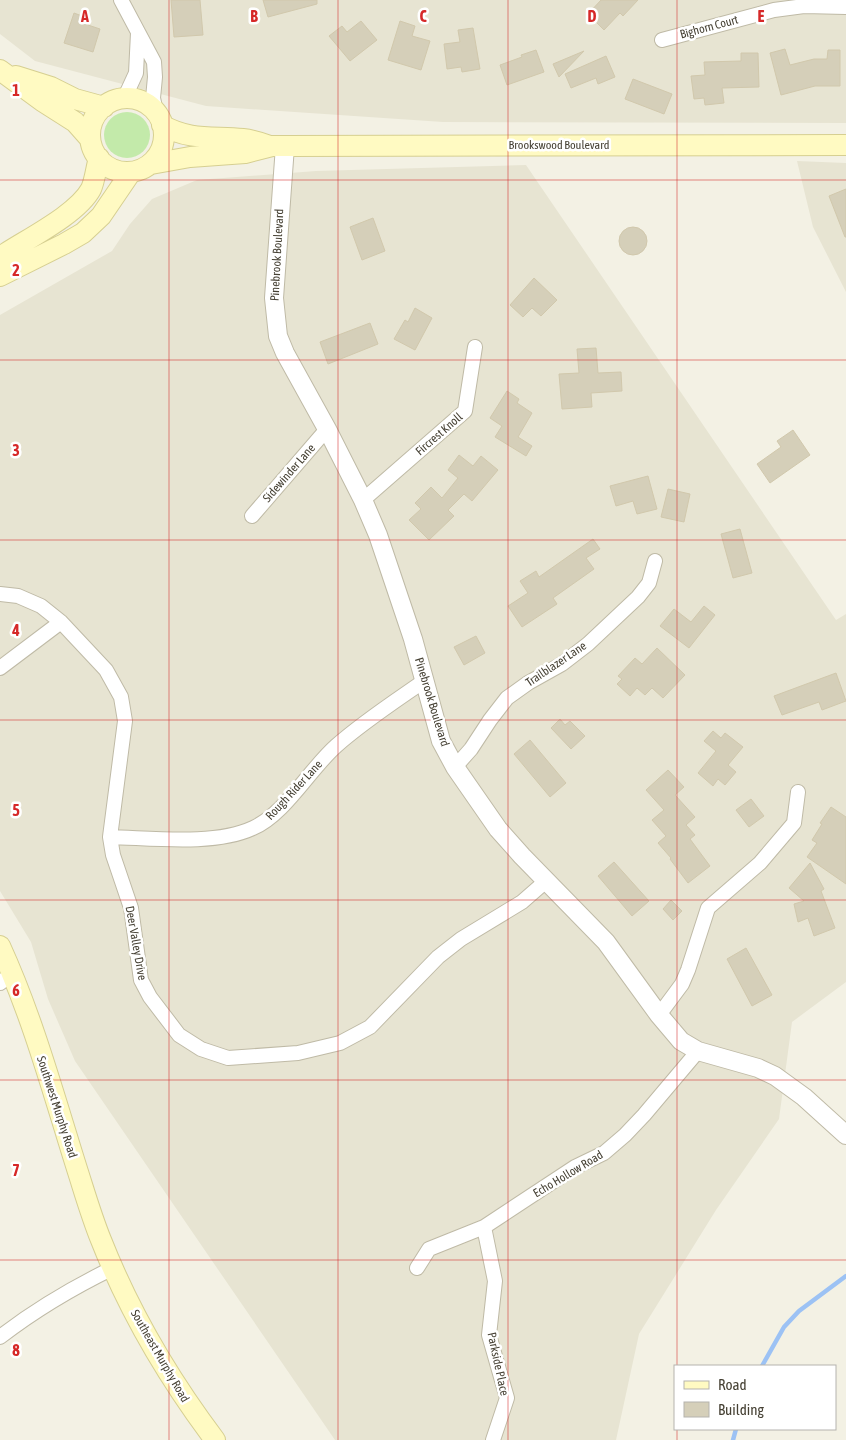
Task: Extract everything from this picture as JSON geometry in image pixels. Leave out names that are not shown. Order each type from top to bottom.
[{"type":"main road","points":[[3,72],[51,86],[75,99],[104,106]]},
{"type":"main road","points":[[3,72],[42,101],[75,122],[90,139],[99,158],[110,168],[131,172],[150,164],[156,159],[162,146],[164,132],[159,118],[145,103],[124,98],[104,106],[92,124],[90,139]]},
{"type":"main road","name":"Brookswood Boulevard","points":[[159,118],[173,131],[190,136],[245,139],[279,146]]},
{"type":"main road","name":"Brookswood Boulevard","points":[[150,164],[190,157],[245,153],[279,146],[846,145]]},
{"type":"main road","points":[[0,256],[67,214],[81,202],[91,189],[99,158]]},
{"type":"main road","points":[[0,276],[84,233],[101,216],[131,172]]},
{"type":"main road","name":"Southwest Murphy Road","points":[[0,946],[6,978],[28,1017],[97,1230],[112,1268]]},
{"type":"main road","name":"Southeast Murphy Road","points":[[112,1268],[157,1353],[188,1405],[215,1440]]},
{"type":"street","points":[[121,0],[154,62],[153,98],[159,118]]},
{"type":"street","name":"Bighorn Court","points":[[662,40],[774,10],[804,6],[846,7]]},
{"type":"street","points":[[124,98],[136,74],[138,33]]},
{"type":"street","name":"Pinebrook Boulevard","points":[[279,146],[275,277],[275,319],[278,336],[285,353],[363,500],[398,592],[442,742],[455,767],[498,829],[606,942],[659,1015],[681,1041],[698,1051],[758,1068],[775,1076],[804,1097],[846,1135]]},
{"type":"street","name":"Fircrest Knoll","points":[[363,500],[465,411],[475,347]]},
{"type":"street","name":"Sidewinder Lane","points":[[252,516],[327,429]]},
{"type":"street","name":"Trailblazer Lane","points":[[455,767],[471,750],[507,698],[528,683],[562,664],[588,644],[638,597],[649,583],[655,561]]},
{"type":"street","name":"Deer Valley Drive","points":[[0,594],[18,596],[41,606],[61,622],[106,670],[121,697],[125,721],[110,837],[113,855],[131,908],[141,980],[150,997],[179,1036],[201,1050],[228,1058],[298,1053],[340,1043],[370,1027],[438,957],[461,939],[522,902],[546,881]]},
{"type":"street","points":[[0,668],[61,622]]},
{"type":"street","name":"Rough Rider Lane","points":[[110,837],[208,838],[252,829],[266,821],[279,809],[313,769],[335,747],[424,681]]},
{"type":"street","points":[[659,1015],[682,984],[708,908],[760,863],[794,823],[798,792]]},
{"type":"street","name":"Echo Hollow Road","points":[[417,1268],[429,1249],[484,1227],[575,1167],[604,1152],[644,1115],[698,1051]]},
{"type":"street","name":"Parkside Place","points":[[484,1227],[495,1281],[489,1335],[507,1398],[492,1440]]},
{"type":"street","points":[[0,1337],[52,1300],[112,1268]]},
{"type":"shaded area","points":[[0,0],[840,0],[846,9],[846,123],[443,122],[206,106],[35,61],[0,34]]},
{"type":"shaded area","points":[[797,161],[846,163],[846,292],[813,227]]},
{"type":"shaded area","points":[[526,165],[836,620],[846,614],[846,982],[792,1022],[779,1119],[716,1210],[639,1334],[616,1440],[335,1440],[75,1061],[48,999],[31,942],[0,891],[0,315],[112,251],[130,224],[152,199],[197,180],[316,171]]},
{"type":"green space","points":[[127,112],[140,116],[146,122],[150,135],[146,148],[140,154],[127,158],[114,154],[108,148],[104,135],[108,122],[114,116]]},
{"type":"building","points":[[171,0],[200,0],[203,35],[174,37]]},
{"type":"building","points":[[263,0],[317,0],[317,4],[268,17]]},
{"type":"building","points":[[601,0],[638,0],[623,16],[620,13],[604,30],[588,14]]},
{"type":"building","points":[[74,13],[90,19],[88,25],[100,29],[93,52],[64,43]]},
{"type":"building","points":[[361,21],[377,40],[350,61],[329,36],[342,26],[347,32]]},
{"type":"building","points":[[400,21],[415,26],[412,36],[430,41],[421,70],[388,60]]},
{"type":"building","points":[[473,28],[480,69],[462,72],[461,67],[447,69],[444,44],[460,42],[458,30]]},
{"type":"building","points":[[785,49],[790,65],[814,59],[827,59],[828,50],[840,50],[840,86],[815,86],[781,95],[770,53]]},
{"type":"building","points":[[536,50],[544,72],[507,85],[500,65]]},
{"type":"building","points":[[584,51],[559,77],[553,64]]},
{"type":"building","points":[[741,53],[758,53],[759,87],[722,88],[724,103],[705,105],[704,98],[694,99],[691,76],[705,75],[704,62],[741,61]]},
{"type":"building","points":[[606,56],[615,77],[598,84],[596,78],[571,88],[565,74]]},
{"type":"building","points":[[633,79],[672,94],[664,114],[625,99]]},
{"type":"building","points":[[846,189],[846,237],[845,237],[829,196]]},
{"type":"building","points":[[373,218],[385,251],[362,260],[350,227]]},
{"type":"building","points":[[633,227],[643,231],[647,241],[643,251],[633,255],[623,251],[619,241],[623,231]]},
{"type":"building","points":[[534,278],[557,300],[541,316],[532,308],[523,317],[510,305]]},
{"type":"building","points":[[415,308],[432,318],[415,350],[394,339],[405,320],[408,322]]},
{"type":"building","points":[[370,323],[378,344],[328,364],[320,342]]},
{"type":"building","points":[[596,348],[598,373],[621,372],[622,391],[591,393],[592,407],[562,409],[559,374],[579,373],[577,349]]},
{"type":"building","points":[[507,391],[519,399],[517,403],[532,413],[518,437],[532,446],[526,456],[495,437],[502,426],[490,418]]},
{"type":"building","points":[[793,430],[810,455],[770,483],[757,464],[781,447],[777,441]]},
{"type":"building","points":[[459,455],[473,466],[481,456],[498,470],[472,501],[464,494],[448,510],[454,516],[429,540],[409,520],[421,509],[415,503],[431,487],[442,498],[458,478],[448,470]]},
{"type":"building","points":[[648,476],[657,509],[637,514],[633,501],[616,506],[610,486]]},
{"type":"building","points":[[668,489],[690,494],[684,522],[661,517]]},
{"type":"building","points":[[740,529],[752,573],[733,578],[721,534]]},
{"type":"building","points":[[593,539],[600,549],[586,558],[594,569],[553,598],[557,604],[522,627],[508,606],[528,593],[520,581],[536,571],[539,577]]},
{"type":"building","points":[[704,606],[715,615],[689,648],[660,626],[674,609],[691,622]]},
{"type":"building","points":[[476,636],[485,653],[464,665],[454,647]]},
{"type":"building","points":[[657,648],[685,675],[663,698],[652,688],[645,695],[637,688],[630,696],[617,684],[622,679],[618,676],[635,658],[642,664]]},
{"type":"building","points":[[836,673],[846,701],[822,710],[819,702],[782,715],[774,696]]},
{"type":"building","points":[[560,719],[565,725],[570,721],[585,736],[571,749],[551,728]]},
{"type":"building","points":[[713,731],[721,738],[725,733],[743,747],[728,765],[736,772],[725,785],[718,779],[713,786],[698,773],[716,751],[704,741]]},
{"type":"building","points":[[530,740],[566,783],[550,797],[514,754]]},
{"type":"building","points":[[668,770],[684,787],[675,795],[695,817],[686,825],[695,835],[690,839],[710,866],[688,883],[658,843],[666,836],[652,820],[664,810],[646,790]]},
{"type":"building","points":[[751,799],[764,816],[749,827],[736,810]]},
{"type":"building","points":[[831,807],[846,817],[846,884],[807,857],[817,843],[812,840],[822,824],[820,823]]},
{"type":"building","points":[[614,862],[649,901],[632,916],[598,876]]},
{"type":"building","points":[[810,863],[824,889],[821,891],[835,928],[814,936],[808,918],[798,922],[794,904],[804,901],[789,888]]},
{"type":"building","points":[[671,900],[682,911],[673,920],[663,909]]},
{"type":"building","points":[[746,948],[772,995],[752,1006],[727,959]]},
{"type":"waterway","points":[[763,1365],[784,1327],[799,1311],[846,1276]]},
{"type":"waterway","points":[[733,1440],[736,1430]]}]
